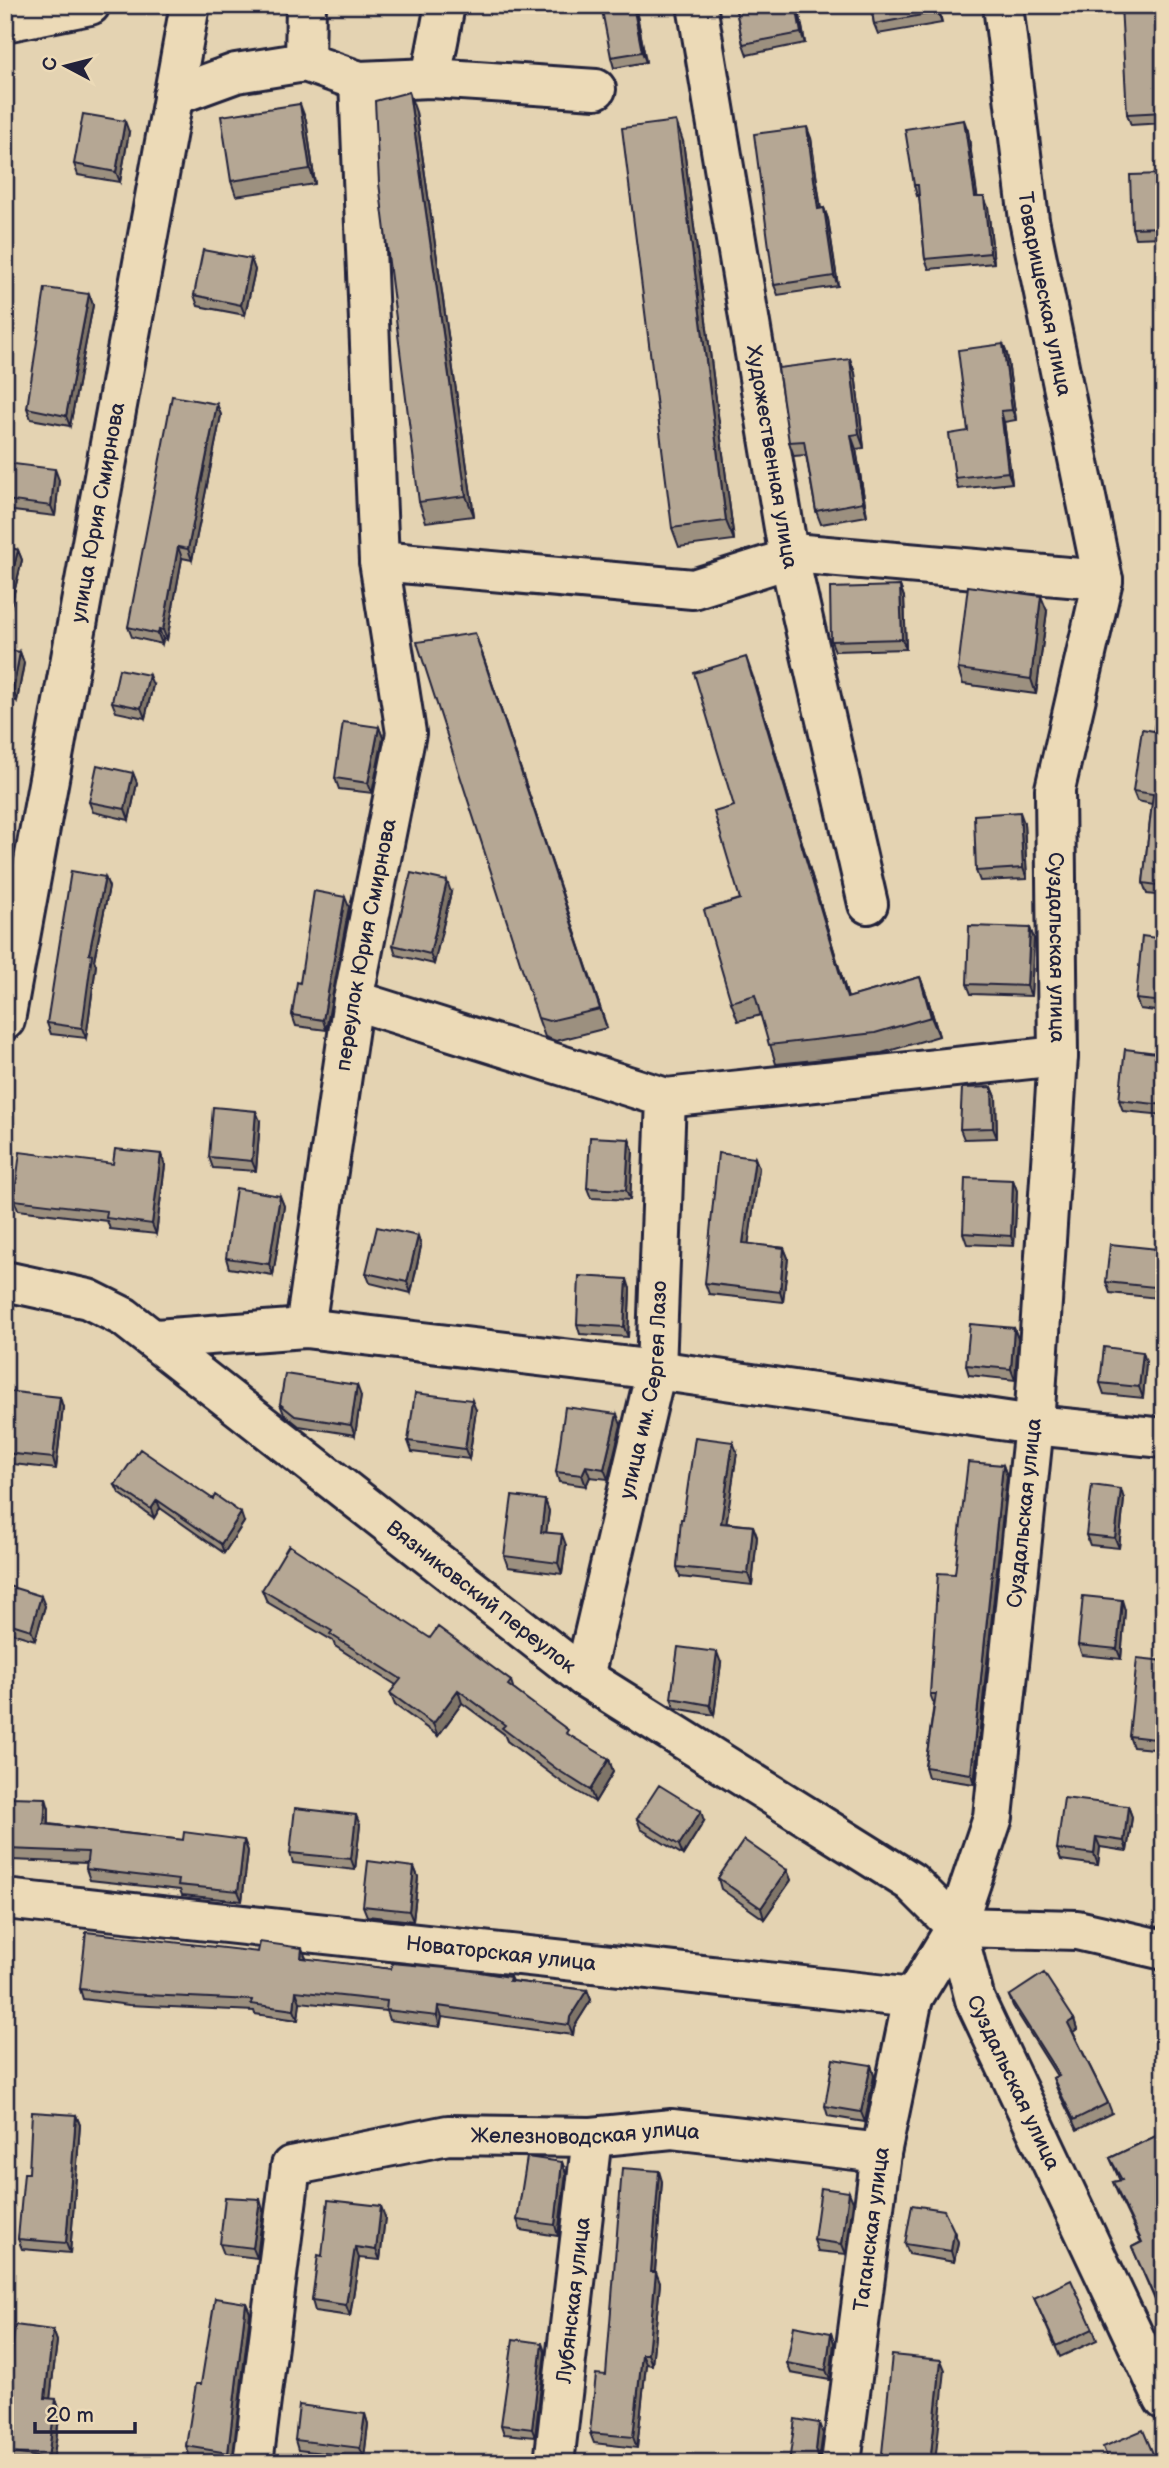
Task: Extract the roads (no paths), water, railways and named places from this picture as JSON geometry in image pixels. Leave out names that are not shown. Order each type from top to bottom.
[{"type":"street","points":[[5,22],[90,5]]},
{"type":"street","name":"улица Юрия Смирнова","points":[[5,1020],[190,5]]},
{"type":"street","points":[[305,62],[306,5]]},
{"type":"street","points":[[431,78],[445,5]]},
{"type":"street","name":"Художественная улица","points":[[697,5],[789,558],[868,904]]},
{"type":"street","name":"Товарищеская улица","points":[[1003,5],[1029,220],[1103,580]]},
{"type":"street","points":[[173,96],[236,73],[305,62],[359,81],[431,78],[596,89]]},
{"type":"street","name":"переулок Юрия Смирнова","points":[[305,1328],[353,1000],[406,733],[379,561],[359,81]]},
{"type":"street","points":[[379,561],[693,589],[804,554],[1103,580]]},
{"type":"street","name":"Суздальская улица","points":[[1103,580],[1055,789],[1058,1056],[1034,1425],[993,1817],[956,1927],[975,2000],[1164,2400]]},
{"type":"street","points":[[353,1000],[666,1098],[1058,1056]]},
{"type":"street","name":"улица им. Сергея Лазо","points":[[584,1677],[656,1370],[666,1098]]},
{"type":"street","name":"Вязниковский переулок","points":[[5,1281],[88,1299],[124,1317],[156,1339],[584,1677],[911,1882],[956,1927]]},
{"type":"street","points":[[156,1339],[305,1328],[656,1370],[1034,1425],[1164,1438]]},
{"type":"street","name":"Новаторская улица","points":[[5,1899],[913,1998]]},
{"type":"street","points":[[913,1998],[956,1927],[1077,1930],[1164,1950]]},
{"type":"street","name":"Таганская улица","points":[[841,2463],[881,2153],[913,1998]]},
{"type":"street","name":"Железноводская улица","points":[[253,2463],[290,2166],[448,2135],[592,2137],[672,2129],[881,2153]]},
{"type":"street","name":"Лубянская улица","points":[[554,2463],[592,2137]]}]
